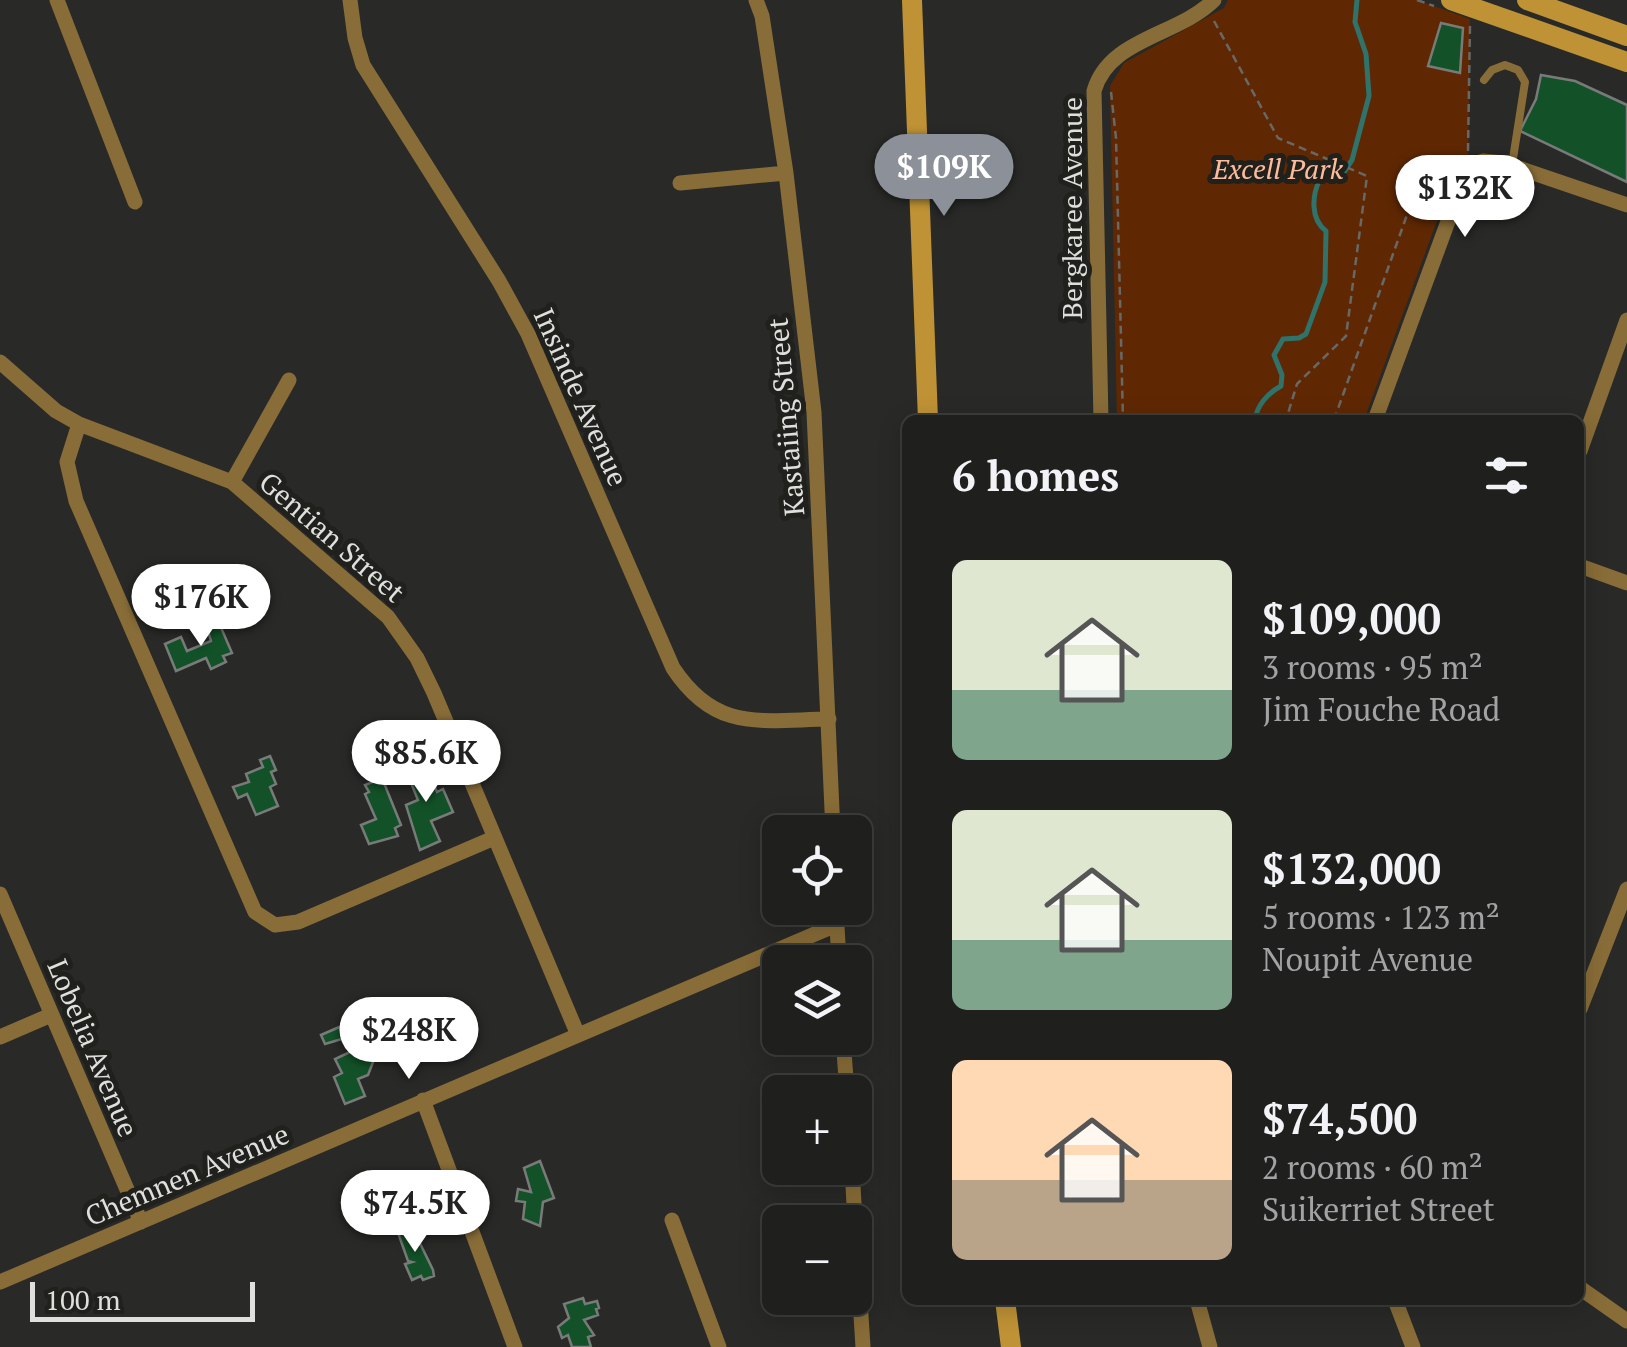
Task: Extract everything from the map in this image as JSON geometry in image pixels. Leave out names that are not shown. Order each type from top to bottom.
[{"type":"street","points":[[57,0],[135,202]]},
{"type":"street","name":"Insinde Avenue","points":[[350,0],[363,65],[528,334],[673,668],[704,704],[736,718],[829,718]]},
{"type":"street","name":"Kastaiing Street","points":[[756,0],[786,173],[814,412],[832,815]]},
{"type":"street","points":[[912,0],[928,415]]},
{"type":"street","points":[[1527,0],[1627,36]]},
{"type":"street","points":[[1443,3],[1627,62]]},
{"type":"street","name":"Bergkaree Avenue","points":[[1100,415],[1094,91],[1101,73],[1114,58],[1212,8]]},
{"type":"street","points":[[1377,415],[1468,167],[1489,160],[1512,165],[1627,204]]},
{"type":"street","points":[[680,184],[786,173]]},
{"type":"street","points":[[1584,440],[1627,320]]},
{"type":"street","name":"Gentian Street","points":[[0,362],[56,410],[79,424],[232,482],[388,617],[434,693],[578,1035]]},
{"type":"street","points":[[232,482],[290,380]]},
{"type":"street","points":[[79,424],[67,462],[76,502],[256,912],[275,925],[298,922],[494,838]]},
{"type":"street","points":[[1584,567],[1627,583]]},
{"type":"street","points":[[1584,999],[1627,889]]},
{"type":"street","name":"Lobelia Avenue","points":[[0,894],[141,1222]]},
{"type":"street","points":[[836,925],[838,945]]},
{"type":"street","name":"Chemnen Avenue","points":[[0,1282],[836,925]]},
{"type":"street","points":[[0,1036],[50,1015]]},
{"type":"street","points":[[423,1100],[515,1347]]},
{"type":"street","points":[[672,1220],[720,1347]]},
{"type":"street","points":[[1584,1291],[1627,1322]]},
{"type":"street","points":[[1005,1305],[1011,1347]]},
{"type":"street","points":[[1198,1305],[1210,1347]]},
{"type":"street","points":[[1397,1305],[1413,1347]]},
{"type":"street","points":[[861,1315],[863,1347]]},
{"type":"lane","points":[[1484,80],[1492,70],[1505,65],[1518,70],[1524,82],[1512,165]]},
{"type":"path","points":[[1417,0],[1443,3]]},
{"type":"path","points":[[1212,8],[1278,138],[1367,176],[1346,336],[1296,384],[1287,415]]},
{"type":"path","points":[[1468,167],[1470,19]]},
{"type":"path","points":[[1110,86],[1116,138],[1123,415]]},
{"type":"path","points":[[1336,415],[1413,198],[1442,208]]},
{"type":"green space","name":"Excell Park","points":[[1228,0],[1417,0],[1470,19],[1468,167],[1442,207],[1366,415],[1117,415],[1110,86],[1124,63],[1224,8]]},
{"type":"building","points":[[1441,23],[1463,28],[1460,73],[1428,66]]},
{"type":"building","points":[[1541,75],[1575,81],[1627,105],[1627,182],[1520,131],[1536,99]]},
{"type":"building","points":[[216,616],[232,653],[223,656],[226,662],[211,669],[206,658],[176,671],[165,644],[181,637],[187,651],[211,641],[206,624]]},
{"type":"building","points":[[270,756],[276,784],[270,787],[278,806],[256,815],[247,794],[238,798],[233,787],[249,782],[246,774],[263,767],[260,760]]},
{"type":"building","points":[[424,761],[437,792],[443,789],[453,812],[431,821],[440,841],[420,850],[406,805],[418,800],[405,768]]},
{"type":"building","points":[[382,778],[401,825],[395,828],[398,836],[369,844],[361,825],[376,819],[365,785]]},
{"type":"building","points":[[353,1021],[355,1026],[366,1021],[370,1041],[375,1040],[379,1047],[373,1053],[368,1075],[358,1079],[365,1096],[345,1104],[334,1077],[342,1073],[335,1059],[350,1052],[345,1038],[325,1044],[321,1035]]},
{"type":"building","points":[[540,1161],[554,1198],[543,1202],[540,1226],[523,1219],[525,1202],[516,1201],[518,1189],[531,1192],[524,1168]]},
{"type":"building","points":[[411,1225],[433,1270],[434,1276],[423,1280],[421,1276],[412,1280],[405,1264],[412,1262],[408,1261],[397,1230]]},
{"type":"building","points":[[583,1298],[585,1304],[597,1301],[598,1315],[584,1320],[594,1335],[588,1337],[591,1347],[572,1347],[568,1335],[562,1338],[558,1327],[569,1318],[564,1304]]},
{"type":"waterway","points":[[1256,415],[1264,400],[1281,386],[1282,375],[1274,355],[1283,339],[1306,334],[1325,282],[1326,231],[1315,213],[1315,192],[1320,179],[1342,175],[1352,160],[1369,96],[1366,54],[1355,22],[1357,0]]}]
